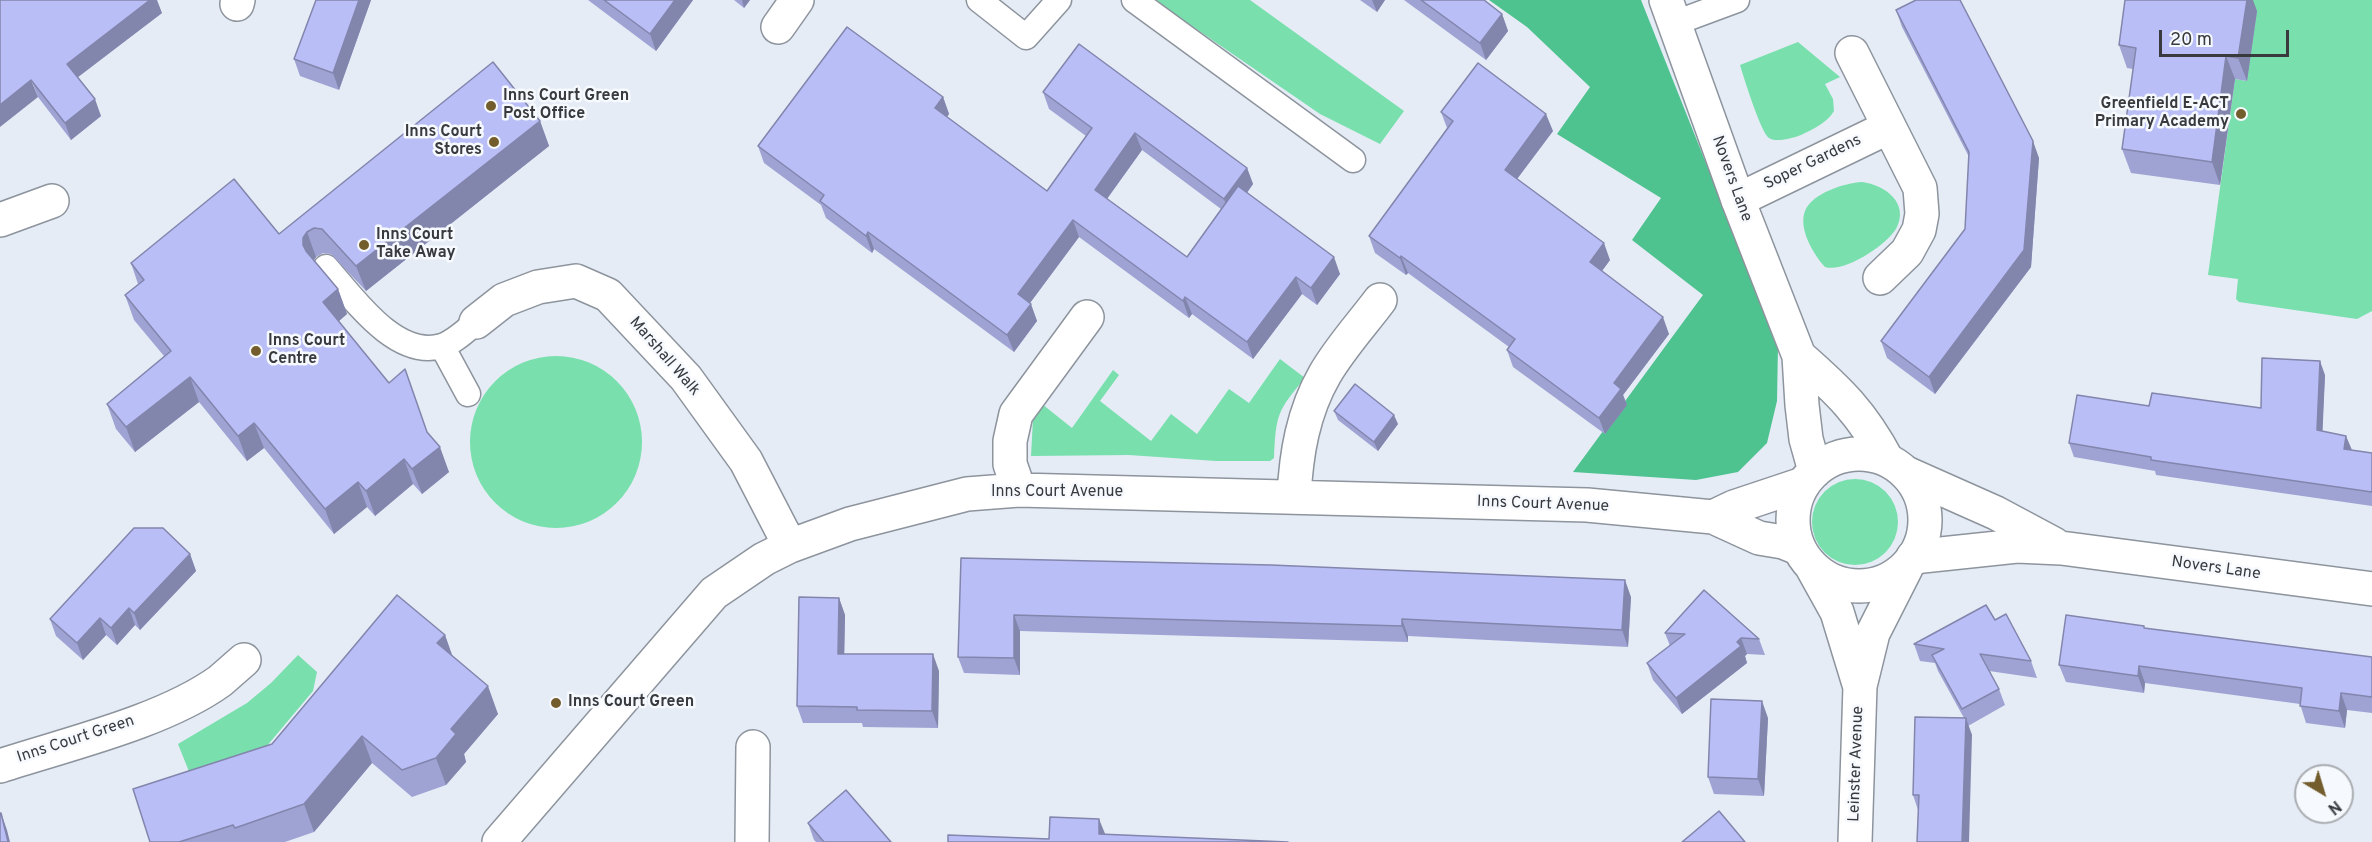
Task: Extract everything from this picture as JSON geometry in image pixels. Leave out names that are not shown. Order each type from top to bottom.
[{"type":"street","points":[[778,27],[797,0]]},
{"type":"street","name":"Novers Lane","points":[[1670,12],[1738,200],[1799,356],[1809,478]]},
{"type":"street","points":[[1852,53],[1920,188],[1922,214],[1919,230],[1907,252],[1880,278]]},
{"type":"street","name":"Soper Gardens","points":[[1738,200],[1889,127]]},
{"type":"street","points":[[0,220],[51,201]]},
{"type":"street","name":"Marshall Walk","points":[[476,322],[504,300],[538,287],[576,281],[608,295],[686,378],[739,452],[790,546]]},
{"type":"street","points":[[1294,497],[1296,459],[1304,422],[1325,373],[1380,300]]},
{"type":"street","points":[[1019,490],[1010,464],[1010,441],[1016,414],[1087,316]]},
{"type":"street","name":"Novers Lane","points":[[1799,356],[1841,393],[1870,428],[1897,467],[1996,513],[2061,548]]},
{"type":"street","points":[[1865,454],[1897,467],[1920,492],[1926,526],[1919,549],[1909,562],[1887,581],[1876,585],[1853,587],[1830,580],[1805,558],[1792,517],[1796,501],[1809,478],[1830,461],[1850,455],[1865,454]]},
{"type":"street","name":"Inns Court Avenue","points":[[1713,517],[1809,478]]},
{"type":"street","name":"Inns Court Avenue","points":[[499,842],[714,593],[764,559],[790,546],[850,524],[967,494],[1019,490],[1587,505],[1713,517],[1759,538],[1783,542],[1805,558]]},
{"type":"street","name":"Novers Lane","points":[[1909,562],[2017,546],[2061,548],[2372,589]]},
{"type":"street","name":"Leinster Avenue","points":[[1805,558],[1837,612],[1860,686]]},
{"type":"street","name":"Leinster Avenue","points":[[1855,842],[1860,686],[1873,633],[1909,562]]},
{"type":"street","name":"Inns Court Green","points":[[0,766],[171,708],[220,680],[244,660]]},
{"type":"street","points":[[752,842],[753,747]]},
{"type":"lane","points":[[979,0],[1026,37],[1059,0]]},
{"type":"lane","points":[[1134,0],[1353,160]]},
{"type":"lane","points":[[1670,12],[1737,0]]},
{"type":"lane","points":[[326,267],[380,328],[401,340],[421,347],[442,346],[476,322]]},
{"type":"lane","points":[[442,346],[468,394]]},
{"type":"green space","points":[[1154,0],[1250,0],[1404,111],[1380,144],[1320,114]]},
{"type":"green space","points":[[1489,0],[1641,0],[1778,344],[1777,401],[1767,443],[1738,472],[1696,480],[1573,472],[1703,295],[1632,240],[1661,198],[1557,134],[1590,87],[1527,27]]},
{"type":"green space","points":[[2211,0],[2372,0],[2372,311],[2357,319],[2239,302],[2236,299],[2238,279],[2208,275],[2235,79],[2247,81]]},
{"type":"green space","points":[[1798,42],[1840,77],[1825,84],[1833,99],[1834,111],[1824,122],[1801,135],[1776,140],[1769,138],[1762,126],[1740,65]]},
{"type":"green space","points":[[1862,182],[1879,187],[1893,197],[1900,211],[1900,220],[1891,235],[1874,250],[1843,266],[1825,267],[1816,256],[1805,233],[1803,218],[1805,211],[1814,199],[1822,194],[1847,184]]},
{"type":"green space","points":[[556,356],[589,363],[617,381],[635,409],[642,442],[635,475],[617,503],[589,521],[556,528],[523,521],[495,503],[477,475],[470,442],[477,409],[495,381],[523,363]]},
{"type":"green space","points":[[1280,359],[1305,378],[1283,406],[1277,422],[1274,458],[1270,461],[1216,461],[1129,455],[1031,456],[1033,419],[1042,404],[1072,428],[1113,370],[1119,375],[1100,401],[1151,441],[1171,414],[1197,434],[1229,389],[1249,403]]},
{"type":"green space","points":[[1855,479],[1872,482],[1886,491],[1895,505],[1898,522],[1895,539],[1886,553],[1872,562],[1855,565],[1838,562],[1824,553],[1815,539],[1812,522],[1815,505],[1824,491],[1838,482]]},
{"type":"green space","points":[[298,655],[317,672],[313,691],[261,753],[192,779],[178,744],[247,703],[271,683]]},
{"type":"building","points":[[0,0],[150,0],[67,64],[95,99],[65,123],[31,80],[0,105]]},
{"type":"building","points":[[316,0],[359,0],[333,73],[294,59]]},
{"type":"building","points":[[604,0],[675,0],[650,34]]},
{"type":"building","points":[[1421,0],[1484,0],[1502,14],[1480,43]]},
{"type":"building","points":[[1916,0],[1960,0],[2033,141],[2024,250],[1929,377],[1881,341],[1965,229],[1969,152],[1896,10]]},
{"type":"building","points":[[2125,0],[2247,0],[2238,58],[2226,56],[2212,162],[2122,149],[2136,48],[2119,45]]},
{"type":"building","points":[[847,27],[943,97],[935,108],[1047,191],[1092,128],[1043,92],[1079,44],[1247,168],[1224,199],[1135,133],[1095,190],[1187,257],[1238,186],[1334,257],[1311,288],[1296,277],[1247,342],[1185,297],[1183,301],[1073,220],[1018,294],[1031,304],[1007,335],[868,232],[866,236],[820,201],[824,195],[758,146]]},
{"type":"building","name":"Inns Court Centre","points":[[493,62],[540,121],[356,266],[322,229],[314,228],[303,238],[306,251],[338,289],[323,302],[389,383],[405,369],[427,432],[440,447],[412,469],[404,459],[366,491],[358,482],[325,509],[254,423],[238,436],[190,377],[126,427],[107,404],[171,351],[125,295],[144,280],[131,263],[234,179],[279,234]]},
{"type":"building","points":[[1478,63],[1546,114],[1505,170],[1604,243],[1590,262],[1663,317],[1614,383],[1621,389],[1599,418],[1507,350],[1515,339],[1401,256],[1400,258],[1369,236],[1453,121],[1441,112]]},
{"type":"building","points":[[2262,358],[2320,361],[2317,430],[2346,436],[2344,449],[2372,453],[2372,492],[2151,460],[2151,457],[2069,443],[2077,395],[2149,406],[2152,393],[2261,408]]},
{"type":"building","points":[[1355,384],[1394,415],[1374,442],[1334,411]]},
{"type":"building","points":[[134,528],[163,528],[190,554],[134,613],[129,608],[111,628],[100,618],[77,643],[50,619]]},
{"type":"building","points":[[961,558],[1271,565],[1625,580],[1622,630],[1402,619],[1402,626],[1014,615],[1014,658],[958,657]]},
{"type":"building","points":[[1704,590],[1759,639],[1741,638],[1737,642],[1741,646],[1676,698],[1647,663],[1685,634],[1665,633]]},
{"type":"building","points":[[397,595],[445,635],[437,643],[488,686],[451,729],[456,734],[436,758],[402,770],[362,736],[304,804],[235,828],[233,825],[179,842],[150,842],[133,789],[272,744]]},
{"type":"building","points":[[799,597],[839,598],[838,654],[933,654],[932,711],[797,706]]},
{"type":"building","points":[[1986,605],[1995,620],[2006,614],[2031,661],[1980,654],[1999,689],[1962,709],[1932,655],[1944,649],[1914,644]]},
{"type":"building","points":[[2066,615],[2144,626],[2144,628],[2372,657],[2372,697],[2341,693],[2339,711],[2300,706],[2302,688],[2139,666],[2138,676],[2059,665]]},
{"type":"building","points":[[1711,699],[1762,701],[1758,779],[1708,777]]},
{"type":"building","points":[[1915,717],[1966,718],[1962,842],[1917,842],[1919,795],[1913,795]]},
{"type":"building","points":[[846,790],[891,842],[824,842],[808,823]]},
{"type":"building","points":[[1719,811],[1745,842],[1682,842]]},
{"type":"building","points":[[1,813],[8,842],[0,842]]},
{"type":"building","points":[[1050,817],[1099,819],[1099,834],[1288,842],[948,842],[948,835],[1049,839]]},
{"type":"place","name":"Inns Court Green Post Office","points":[[491,106]]},
{"type":"place","name":"Greenfield E-ACT Primary Academy","points":[[2241,114]]},
{"type":"place","name":"Inns Court Stores","points":[[494,142]]},
{"type":"place","name":"Inns Court Take Away","points":[[364,245]]},
{"type":"place","name":"Inns Court Centre","points":[[256,351]]},
{"type":"place","name":"Inns Court Green","points":[[556,703]]}]
